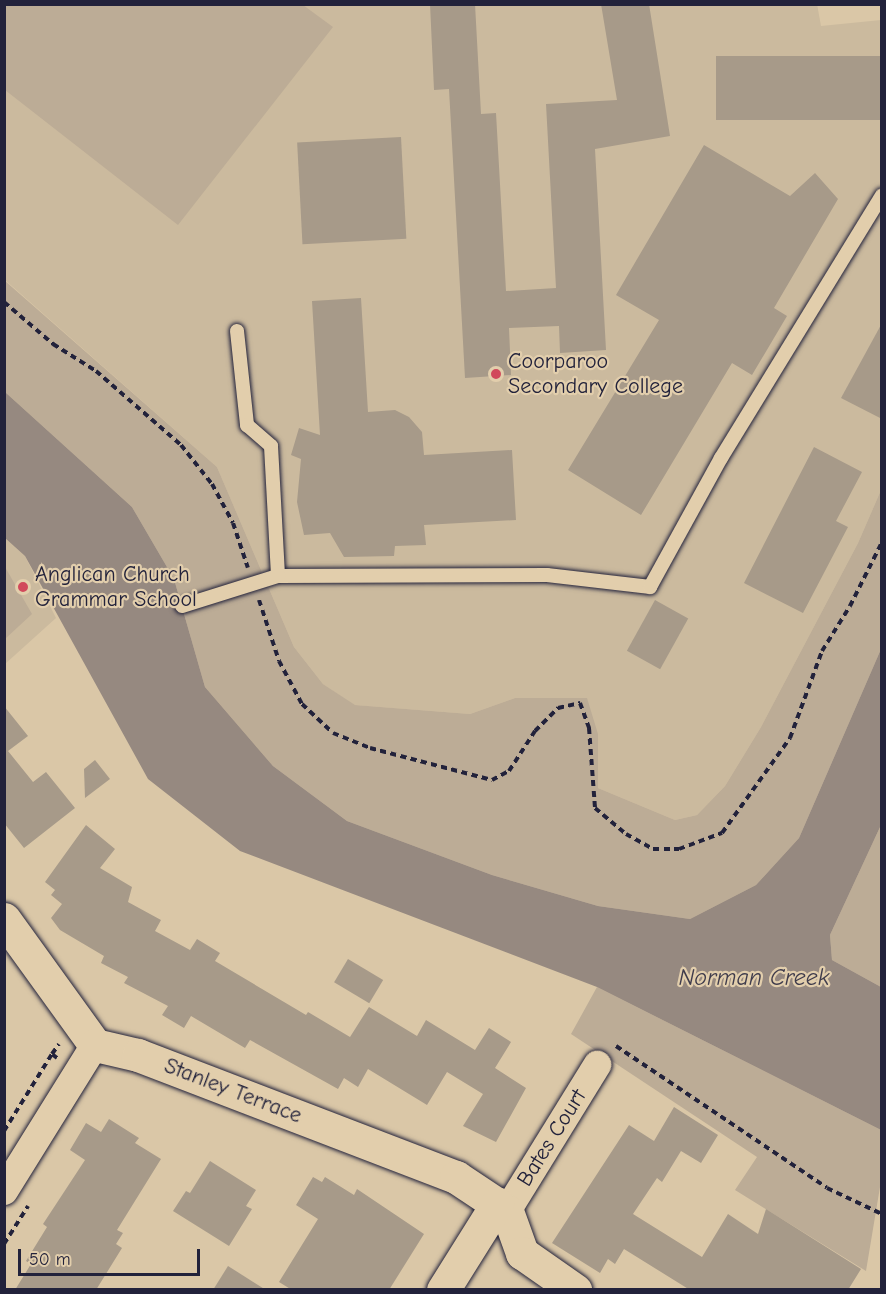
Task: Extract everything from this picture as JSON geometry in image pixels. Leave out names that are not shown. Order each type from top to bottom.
[{"type":"street","points":[[4,919],[95,1045],[4,1191]]},
{"type":"street","name":"Stanley Terrace","points":[[95,1045],[138,1055],[432,1167],[463,1180],[502,1208]]},
{"type":"street","name":"Bates Court","points":[[502,1208],[604,1054]]},
{"type":"street","points":[[443,1290],[502,1208]]},
{"type":"street","points":[[502,1208],[522,1253],[575,1290]]},
{"type":"lane","points":[[182,606],[278,576],[547,575],[650,587],[721,458],[882,195]]},
{"type":"lane","points":[[237,331],[247,425],[271,446],[278,576]]},
{"type":"path","points":[[4,302],[54,344],[96,371],[181,445],[212,484],[233,523],[279,661],[302,704],[333,733],[370,748],[492,780],[509,771],[535,731],[558,708],[580,703],[589,728],[596,808],[626,834],[653,849],[679,849],[722,834],[790,738],[822,651],[850,606],[882,542]]},
{"type":"path","points":[[4,1131],[52,1054]]},
{"type":"path","points":[[604,1054],[827,1188],[882,1214]]},
{"type":"shaded area","name":"Coorparoo Secondary College","points":[[817,4],[821,26],[881,20],[881,490],[858,543],[761,727],[725,786],[697,815],[675,820],[598,788],[598,734],[515,698],[470,714],[354,705],[323,684],[294,647],[217,467],[5,280],[5,5]]},
{"type":"shaded area","points":[[4,5],[303,5],[333,27],[178,225],[5,90]]},
{"type":"shaded area","points":[[4,280],[217,467],[294,647],[323,684],[355,705],[470,714],[515,698],[587,698],[598,734],[598,788],[675,820],[697,815],[725,786],[761,727],[858,543],[881,490],[881,649],[799,838],[756,885],[690,919],[598,906],[492,875],[347,821],[273,766],[205,687],[174,579],[132,507],[5,392]]},
{"type":"shaded area","name":"Anglican Church Grammar School","points":[[5,538],[25,556],[56,618],[5,664]]},
{"type":"shaded area","points":[[5,567],[32,614],[5,639]]},
{"type":"shaded area","points":[[881,825],[881,987],[832,960],[830,935]]},
{"type":"shaded area","points":[[597,987],[881,1130],[881,1181],[866,1271],[735,1190],[757,1157],[571,1034]]},
{"type":"water","name":"Norman Creek","points":[[5,392],[132,507],[174,579],[205,687],[273,766],[347,821],[492,875],[598,906],[690,919],[756,885],[799,838],[881,649],[881,825],[830,935],[832,960],[881,987],[881,1130],[597,987],[240,851],[148,779],[25,556],[5,538]]},
{"type":"building","points":[[430,4],[475,4],[481,114],[496,113],[506,291],[556,288],[546,104],[617,100],[601,4],[649,4],[670,136],[595,149],[606,350],[560,353],[559,326],[509,328],[511,375],[465,378],[449,89],[434,90]]},
{"type":"building","points":[[716,56],[882,56],[882,120],[716,120]]},
{"type":"building","points":[[401,137],[406,239],[302,244],[297,142]]},
{"type":"building","points":[[704,145],[790,196],[815,173],[838,199],[774,308],[787,316],[752,375],[732,363],[641,515],[568,470],[659,320],[616,295]]},
{"type":"building","points":[[361,298],[368,412],[395,410],[409,417],[422,432],[424,455],[512,450],[516,520],[424,525],[426,545],[395,546],[394,556],[344,557],[330,533],[304,535],[297,502],[301,459],[291,455],[299,428],[320,435],[312,301]]},
{"type":"building","points":[[882,323],[882,419],[841,398]]},
{"type":"building","points":[[814,447],[862,472],[836,521],[848,527],[803,613],[744,583]]},
{"type":"building","points":[[655,600],[688,618],[660,669],[627,651]]},
{"type":"building","points":[[4,706],[28,736],[8,751],[33,782],[46,772],[75,808],[24,848],[4,823]]},
{"type":"building","points":[[95,760],[110,779],[85,798],[84,769]]},
{"type":"building","points":[[86,825],[115,849],[100,868],[132,887],[128,902],[161,920],[155,931],[190,950],[197,939],[220,953],[215,961],[306,1015],[308,1012],[350,1037],[369,1007],[417,1036],[426,1020],[475,1050],[489,1028],[511,1042],[495,1068],[526,1088],[496,1142],[463,1126],[483,1094],[447,1072],[427,1105],[368,1069],[358,1087],[344,1078],[338,1089],[250,1040],[245,1048],[191,1016],[184,1028],[162,1015],[168,1006],[124,983],[128,977],[101,963],[104,956],[60,930],[51,918],[62,904],[51,895],[55,890],[45,882]]},
{"type":"building","points":[[348,959],[383,980],[369,1003],[334,982]]},
{"type":"building","points":[[674,1107],[718,1135],[701,1163],[681,1151],[662,1182],[657,1178],[633,1214],[702,1257],[728,1214],[758,1234],[766,1209],[861,1269],[848,1290],[690,1290],[624,1249],[615,1264],[608,1259],[600,1273],[552,1243],[629,1125],[654,1141]]},
{"type":"building","points":[[109,1119],[139,1138],[135,1143],[161,1159],[117,1230],[123,1233],[116,1244],[122,1248],[96,1290],[15,1290],[31,1264],[26,1261],[47,1227],[43,1224],[85,1160],[70,1150],[86,1123],[101,1132]]},
{"type":"building","points":[[210,1161],[256,1190],[246,1206],[252,1209],[229,1246],[173,1211],[186,1191],[190,1193]]},
{"type":"building","points":[[313,1177],[322,1182],[325,1177],[354,1195],[357,1189],[424,1234],[389,1290],[292,1290],[279,1282],[318,1219],[296,1205]]},
{"type":"building","points":[[228,1266],[266,1290],[213,1290]]},
{"type":"place","name":"Coorparoo Secondary College","points":[[496,374]]},
{"type":"place","name":"Anglican Church Grammar School","points":[[23,587]]}]
